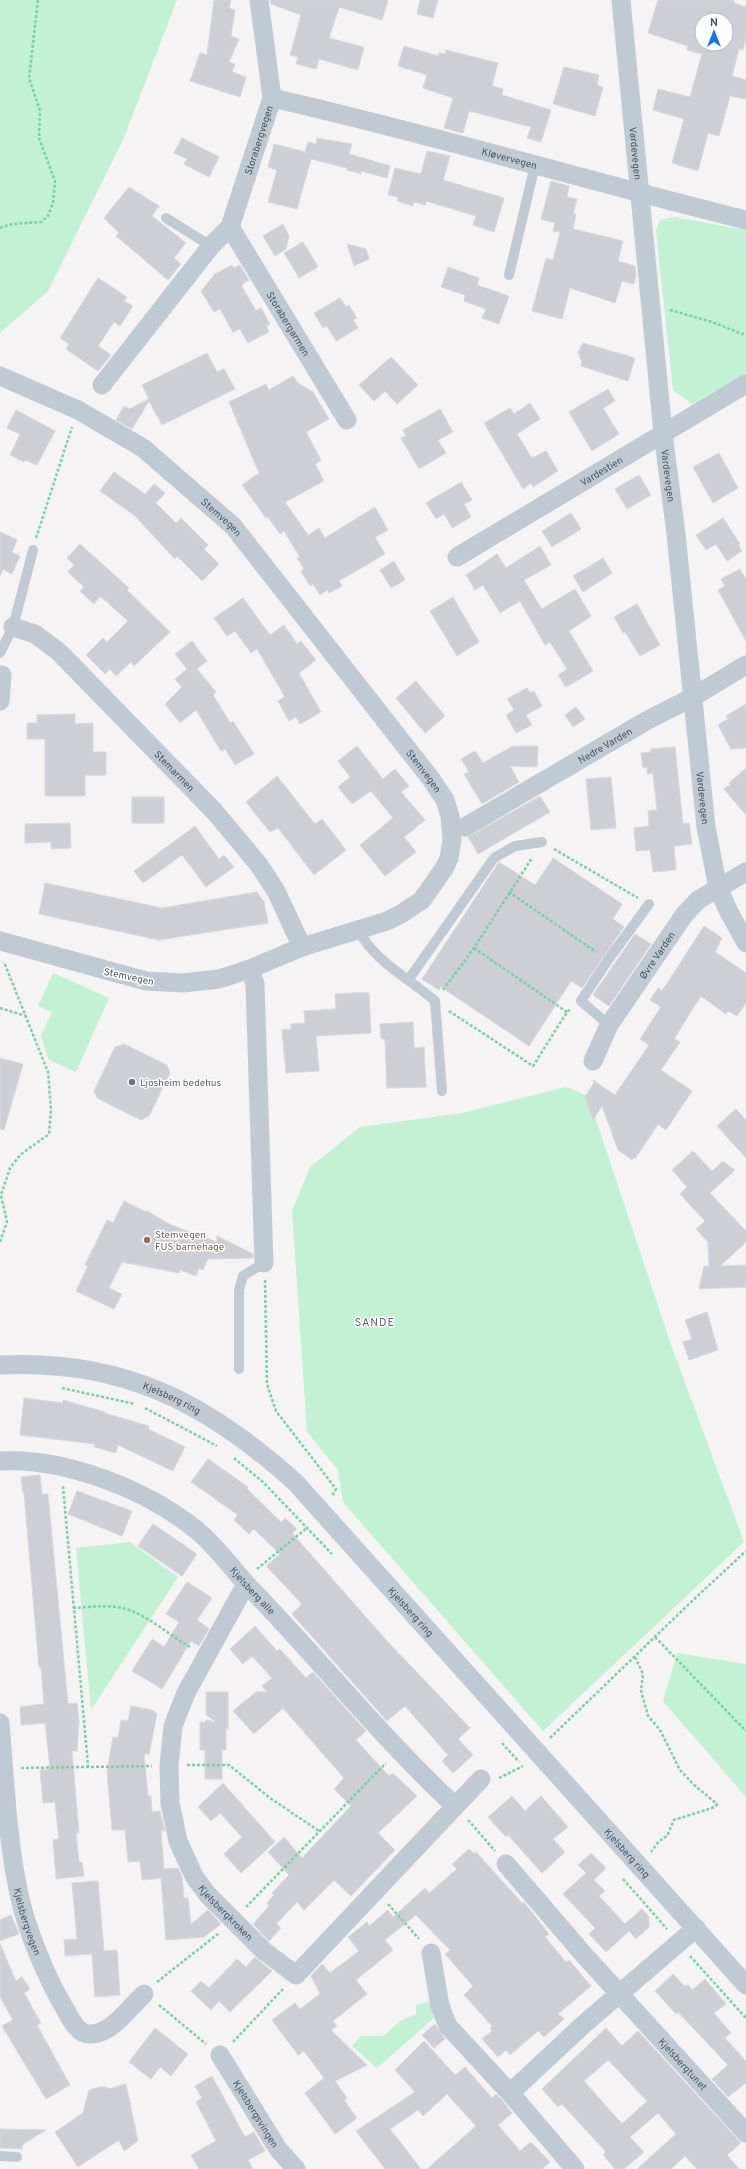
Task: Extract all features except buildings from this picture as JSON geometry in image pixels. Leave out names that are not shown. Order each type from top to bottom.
[{"type":"street","name":"Storabergvegen","points":[[102,386],[212,246],[230,227],[272,98],[259,0]]},
{"type":"street","name":"Vardevegen","points":[[621,0],[663,433],[676,534],[706,827],[718,888],[746,943]]},
{"type":"street","name":"Kløvervegen","points":[[272,98],[535,165],[640,194],[746,220]]},
{"type":"street","name":"Storabergarmen","points":[[230,227],[347,420]]},
{"type":"street","name":"Stemvegen","points":[[0,376],[78,410],[143,448],[233,526],[445,800],[452,832],[451,849],[445,868],[422,900],[401,914],[359,931],[302,947],[250,969],[219,979],[183,983],[146,982],[0,941]]},
{"type":"street","name":"Vardestien","points":[[457,557],[746,384]]},
{"type":"street","name":"Stemarmen","points":[[13,627],[35,634],[59,652],[214,811],[258,865],[276,891],[302,947]]},
{"type":"street","name":"Nedre Varden","points":[[465,827],[646,721],[693,697],[746,665]]},
{"type":"street","points":[[0,701],[2,675]]},
{"type":"street","name":"Øvre Varden","points":[[593,1061],[609,1025],[684,915],[698,900],[746,872]]},
{"type":"street","points":[[250,969],[255,984],[264,1263]]},
{"type":"street","name":"Kjelsberg ring","points":[[0,1365],[70,1366],[104,1372],[160,1390],[195,1407],[264,1454],[299,1487],[746,1985]]},
{"type":"street","name":"Kjelsberg alle","points":[[0,1461],[31,1462],[95,1475],[139,1493],[194,1528],[289,1628],[398,1750],[454,1805]]},
{"type":"street","name":"Kjelsbergkroken","points":[[246,1584],[186,1693],[173,1726],[169,1766],[170,1803],[178,1841],[194,1876],[207,1894],[234,1919],[264,1951],[296,1975]]},
{"type":"street","name":"Kjelsbergvegen","points":[[0,1723],[14,1864],[19,1896],[36,1946],[59,1999],[72,2021],[83,2033],[89,2034],[105,2031],[144,1994]]},
{"type":"street","points":[[296,1975],[454,1805],[487,1779]]},
{"type":"street","name":"Kjelsbergtunet","points":[[506,1864],[569,1938],[746,2134]]},
{"type":"street","points":[[510,2093],[678,1942],[696,1928]]},
{"type":"street","points":[[431,1952],[440,2006],[448,2026],[510,2093],[575,2169]]},
{"type":"street","name":"Kjelsbergsvingen","points":[[220,2056],[278,2148],[296,2169]]},
{"type":"lane","points":[[509,275],[535,165]]},
{"type":"lane","points":[[166,218],[212,246]]},
{"type":"lane","points":[[0,653],[13,627],[33,550]]},
{"type":"lane","points":[[409,979],[494,858],[515,846],[542,842]]},
{"type":"lane","points":[[609,1025],[581,1001],[608,960],[649,904]]},
{"type":"lane","points":[[359,931],[370,949],[435,1001],[442,1091]]},
{"type":"lane","points":[[239,1369],[239,1290],[243,1276],[264,1263]]},
{"type":"lane","points":[[0,2156],[17,2156]]},
{"type":"path","points":[[0,228],[12,224],[40,222],[48,216],[53,203],[55,181],[39,138],[40,110],[29,78],[38,0]]},
{"type":"path","points":[[651,310],[676,311],[712,322],[742,334],[746,333]]},
{"type":"path","points":[[33,550],[78,410]]},
{"type":"path","points":[[581,1001],[567,1012],[533,1066],[435,1001],[474,948],[542,842],[649,904]]},
{"type":"path","points":[[509,892],[608,960]]},
{"type":"path","points":[[474,948],[567,1012]]},
{"type":"path","points":[[0,1242],[7,1222],[1,1195],[10,1168],[20,1155],[49,1134],[51,1110],[48,1072],[4,961]]},
{"type":"path","points":[[0,1008],[26,1016]]},
{"type":"path","points":[[264,1263],[267,1384],[276,1411],[336,1489],[329,1502]]},
{"type":"path","points":[[57,1387],[142,1406],[222,1449]]},
{"type":"path","points":[[228,1454],[263,1482],[308,1527],[337,1560]]},
{"type":"path","points":[[61,1468],[88,1766]]},
{"type":"path","points":[[246,1584],[256,1570],[308,1527]]},
{"type":"path","points":[[547,1744],[552,1734],[746,1551]]},
{"type":"path","points":[[73,1608],[116,1607],[126,1609],[206,1656]]},
{"type":"path","points":[[655,1637],[746,1731]]},
{"type":"path","points":[[635,1657],[643,1674],[641,1691],[648,1716],[660,1730],[680,1770],[693,1784],[717,1804],[715,1807],[674,1820],[667,1836],[654,1846],[638,1866]]},
{"type":"path","points":[[499,1739],[509,1753],[529,1772]]},
{"type":"path","points":[[296,1975],[248,2028],[220,2056],[144,1994],[234,1919],[398,1750]]},
{"type":"path","points":[[4,1769],[88,1766],[229,1765],[270,1798],[319,1831]]},
{"type":"path","points":[[487,1779],[502,1777],[523,1766]]},
{"type":"path","points":[[454,1805],[506,1864]]},
{"type":"path","points":[[620,1875],[746,2018]]},
{"type":"path","points":[[375,1890],[431,1952]]},
{"type":"green space","points":[[0,0],[177,0],[123,140],[48,291],[0,333]]},
{"type":"green space","points":[[674,217],[746,230],[746,374],[692,404],[673,390],[656,231],[660,220]]},
{"type":"green space","points":[[53,973],[109,998],[76,1072],[48,1059],[41,1036],[52,1012],[38,1006]]},
{"type":"green space","points":[[566,1087],[588,1096],[670,1342],[744,1542],[543,1731],[343,1502],[338,1470],[307,1432],[292,1211],[310,1167],[360,1127],[462,1113]]},
{"type":"green space","points":[[130,1542],[178,1577],[91,1710],[76,1548]]},
{"type":"green space","points":[[677,1653],[746,1664],[746,1797],[663,1701]]},
{"type":"green space","points":[[431,2001],[434,2018],[377,2068],[352,2046],[361,2036],[383,2036],[402,2020],[416,2014],[416,2005]]},
{"type":"place","name":"Ljosheim bedehus","points":[[132,1082]]},
{"type":"place","name":"Stemvegen FUS barnehage","points":[[147,1240]]},
{"type":"district","name":"SANDE","points":[[375,1322]]}]
